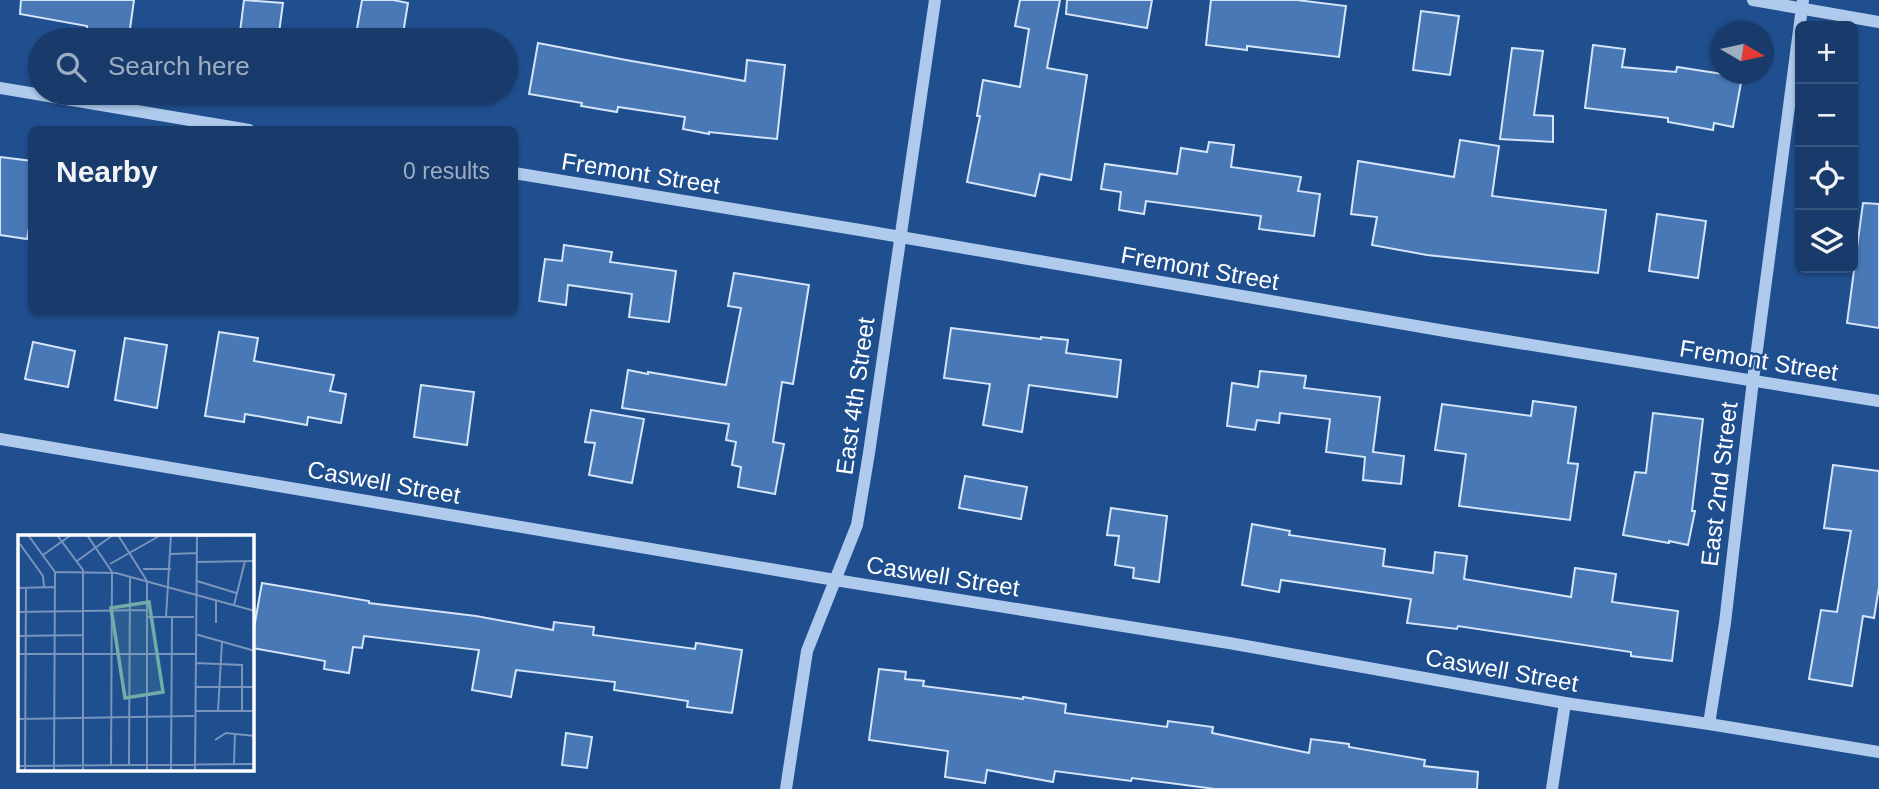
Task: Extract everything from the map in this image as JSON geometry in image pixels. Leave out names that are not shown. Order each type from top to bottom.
[{"type":"street","name":"East 4th Street","points":[[786,789],[807,652],[857,524],[934,0]]},
{"type":"street","points":[[1753,0],[1803,5],[1879,22]]},
{"type":"street","name":"East 2nd Street","points":[[1709,724],[1725,623],[1752,380],[1803,5]]},
{"type":"street","points":[[0,88],[28,93]]},
{"type":"street","points":[[101,105],[225,126]]},
{"type":"street","name":"Fremont Street","points":[[518,174],[1432,329],[1879,401]]},
{"type":"street","name":"Caswell Street","points":[[0,439],[1242,646],[1565,703],[1879,752]]},
{"type":"street","points":[[1552,789],[1565,703]]},
{"type":"building","points":[[21,0],[134,0],[130,28],[87,28],[20,14]]},
{"type":"building","points":[[244,0],[283,3],[280,28],[240,28]]},
{"type":"building","points":[[362,0],[408,3],[404,28],[357,28]]},
{"type":"building","points":[[1020,0],[1060,0],[1047,68],[1087,75],[1071,180],[1040,174],[1035,196],[967,182],[980,116],[977,116],[983,80],[1020,87],[1029,29],[1015,26]]},
{"type":"building","points":[[1067,0],[1152,0],[1147,28],[1066,14]]},
{"type":"building","points":[[1211,0],[1297,0],[1346,6],[1339,57],[1247,46],[1247,50],[1206,45]]},
{"type":"building","points":[[1421,11],[1459,16],[1450,75],[1413,70]]},
{"type":"building","points":[[538,43],[745,81],[747,60],[785,65],[777,139],[709,134],[683,129],[685,117],[618,107],[617,112],[529,94]]},
{"type":"building","points":[[1593,45],[1625,49],[1622,67],[1676,72],[1677,67],[1711,72],[1711,84],[1741,84],[1733,127],[1714,123],[1713,130],[1668,122],[1668,118],[1585,108]]},
{"type":"building","points":[[1512,48],[1543,51],[1534,115],[1553,116],[1553,142],[1500,139]]},
{"type":"building","points":[[1460,140],[1499,146],[1492,196],[1606,210],[1598,273],[1427,255],[1372,245],[1377,217],[1351,214],[1358,161],[1454,177]]},
{"type":"building","points":[[1209,142],[1234,145],[1231,167],[1301,177],[1298,191],[1320,194],[1314,236],[1259,229],[1261,216],[1146,201],[1144,214],[1119,210],[1121,192],[1101,189],[1105,164],[1177,174],[1181,148],[1207,152]]},
{"type":"building","points":[[0,157],[28,160],[27,239],[0,235]]},
{"type":"building","points":[[1863,203],[1879,204],[1879,328],[1847,323],[1854,273],[1858,273],[1858,240]]},
{"type":"building","points":[[1657,214],[1706,221],[1698,278],[1649,271]]},
{"type":"building","points":[[564,245],[612,252],[610,262],[676,271],[669,322],[629,317],[632,294],[568,285],[566,305],[539,301],[545,259],[562,261]]},
{"type":"building","points":[[734,273],[809,285],[793,384],[782,382],[773,442],[784,444],[775,494],[738,487],[741,467],[732,465],[736,442],[726,440],[729,424],[622,408],[628,370],[726,385],[741,308],[728,306]]},
{"type":"building","points":[[951,328],[1068,340],[1066,353],[1121,360],[1117,397],[1029,385],[1022,432],[983,425],[990,384],[944,378]]},
{"type":"building","points":[[219,332],[258,338],[254,361],[334,375],[330,391],[346,394],[341,423],[308,417],[307,425],[245,414],[244,422],[205,416]]},
{"type":"building","points":[[125,338],[167,345],[157,408],[115,400]]},
{"type":"building","points":[[33,342],[75,351],[68,387],[25,379]]},
{"type":"building","points":[[1260,371],[1306,376],[1304,388],[1380,397],[1373,452],[1404,456],[1401,484],[1363,480],[1365,457],[1326,452],[1330,419],[1280,413],[1279,423],[1257,420],[1255,430],[1227,426],[1232,383],[1258,387]]},
{"type":"building","points":[[421,385],[474,392],[467,445],[414,437]]},
{"type":"building","points":[[1533,401],[1576,407],[1568,463],[1578,464],[1570,520],[1459,506],[1466,454],[1435,450],[1442,404],[1531,416]]},
{"type":"building","points":[[591,410],[644,419],[632,483],[589,475],[595,443],[585,442]]},
{"type":"building","points":[[1653,413],[1703,419],[1692,511],[1695,511],[1688,545],[1623,535],[1635,472],[1646,473]]},
{"type":"building","points":[[1833,465],[1879,471],[1879,587],[1874,618],[1863,616],[1852,686],[1809,679],[1821,610],[1837,612],[1851,531],[1824,528]]},
{"type":"building","points":[[965,476],[1027,487],[1021,519],[959,508]]},
{"type":"building","points":[[1111,508],[1167,516],[1159,582],[1133,578],[1134,568],[1115,565],[1119,536],[1107,535]]},
{"type":"building","points":[[1252,524],[1290,531],[1289,535],[1385,549],[1383,566],[1433,573],[1435,552],[1467,556],[1464,579],[1571,597],[1575,568],[1616,574],[1612,602],[1678,611],[1672,661],[1631,656],[1631,652],[1458,626],[1457,629],[1407,623],[1411,599],[1281,580],[1279,592],[1242,585]]},
{"type":"building","points":[[262,583],[369,603],[476,616],[553,630],[554,622],[594,627],[593,635],[695,649],[696,643],[742,650],[732,713],[687,707],[688,701],[614,690],[615,682],[516,670],[511,697],[472,690],[479,650],[364,636],[362,648],[353,647],[349,673],[324,669],[325,661],[254,648],[254,628]]},
{"type":"building","points":[[879,669],[906,672],[905,679],[924,681],[923,686],[1066,704],[1065,713],[1167,727],[1168,721],[1213,727],[1212,733],[1309,753],[1311,739],[1349,744],[1349,747],[1425,760],[1424,766],[1478,772],[1477,789],[1215,789],[1055,771],[1053,782],[987,770],[985,783],[945,777],[948,751],[869,740]]},
{"type":"building","points":[[566,733],[592,737],[587,768],[562,765]]}]
